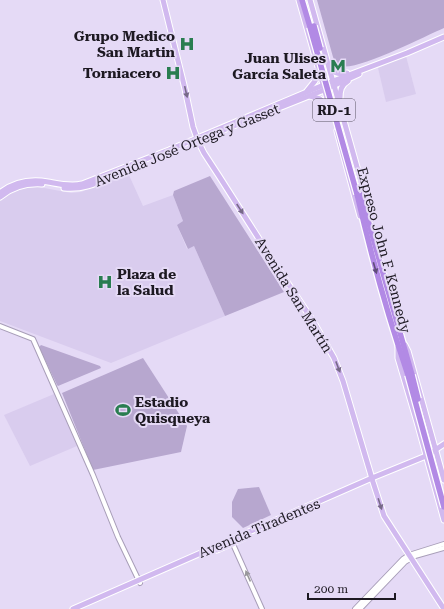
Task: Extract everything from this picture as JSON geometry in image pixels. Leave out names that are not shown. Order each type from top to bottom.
[{"type":"highway","name":"Expreso John F. Kennedy","points":[[302,0],[312,26]]},
{"type":"highway","name":"Expreso John F. Kennedy","points":[[306,0],[359,193],[367,214],[402,340],[444,507]]},
{"type":"highway","name":"Expreso John F. Kennedy","points":[[359,193],[365,230],[398,346],[410,375],[444,494]]},
{"type":"main road","name":"Avenida San Martín","points":[[163,0],[197,139],[204,153],[278,270],[313,321],[334,358],[343,381],[384,516],[444,609]]},
{"type":"main road","name":"RD-1","points":[[299,0],[358,211],[365,230]]},
{"type":"main road","name":"RD-1","points":[[310,0],[364,192],[367,214]]},
{"type":"main road","name":"Avenida José Ortega y Gasset","points":[[334,83],[352,77],[444,37]]},
{"type":"main road","points":[[315,54],[318,57],[322,73],[327,75],[329,71],[324,56],[325,51]]},
{"type":"main road","points":[[317,64],[318,73],[307,95],[320,99],[330,108]]},
{"type":"main road","points":[[329,65],[334,72],[338,74],[360,70]]},
{"type":"main road","name":"Avenida José Ortega y Gasset","points":[[0,193],[6,188],[15,184],[33,180],[77,186],[307,95],[360,70],[370,68]]},
{"type":"main road","points":[[342,111],[341,89],[345,82],[352,77]]},
{"type":"main road","points":[[333,120],[334,117],[329,98],[334,95],[341,114],[344,117]]},
{"type":"main road","name":"Avenida José Ortega y Gasset","points":[[0,197],[19,186],[31,184],[44,184],[72,189],[83,188],[197,139]]},
{"type":"main road","name":"RD-1","points":[[402,340],[408,351],[444,481]]},
{"type":"main road","name":"RD-1","points":[[398,346],[398,358],[444,520]]},
{"type":"main road","points":[[417,422],[420,426],[424,442],[428,445],[431,442],[427,420]]},
{"type":"main road","name":"Avenida Tiradentes","points":[[80,609],[232,541],[427,457],[444,444]]},
{"type":"main road","name":"Avenida Tiradentes","points":[[436,451],[444,448]]},
{"type":"main road","points":[[435,486],[431,462],[435,461],[437,463],[441,478],[444,481]]},
{"type":"main road","name":"Avenida Tiradentes","points":[[73,609],[139,582]]},
{"type":"street","points":[[0,326],[34,339],[118,537],[139,582]]},
{"type":"street","points":[[232,541],[262,609]]},
{"type":"street","points":[[360,609],[410,557],[444,544]]},
{"type":"street","points":[[355,609],[403,559],[444,548]]},
{"type":"shaded area","points":[[317,0],[444,0],[444,28],[376,58],[350,66],[341,66],[333,57]]},
{"type":"shaded area","points":[[406,56],[416,94],[386,102],[378,68]]},
{"type":"shaded area","name":"Plaza de la Salud","points":[[128,173],[143,206],[173,195],[183,221],[177,225],[187,249],[194,246],[225,316],[111,363],[0,321],[0,199],[12,192],[29,187],[39,187],[71,193],[81,192]]},
{"type":"shaded area","points":[[210,176],[284,292],[225,316],[194,246],[188,249],[177,225],[183,221],[173,195],[174,191]]},
{"type":"shaded area","points":[[41,345],[100,366],[101,368],[58,386],[39,347]]},
{"type":"shaded area","name":"Estadio Quisqueya","points":[[143,358],[187,426],[181,452],[93,470],[62,393]]},
{"type":"shaded area","points":[[54,394],[77,446],[30,466],[4,415]]},
{"type":"shaded area","points":[[259,487],[271,515],[243,528],[232,517],[232,502],[238,489]]},
{"type":"place","name":"Grupo Medico San Martin","points":[[187,44]]},
{"type":"place","name":"Juan Ulises García Saleta","points":[[338,66]]},
{"type":"place","name":"Torniacero","points":[[173,73]]},
{"type":"place","name":"Plaza de la Salud","points":[[105,282]]},
{"type":"place","name":"Estadio Quisqueya","points":[[123,410]]}]
